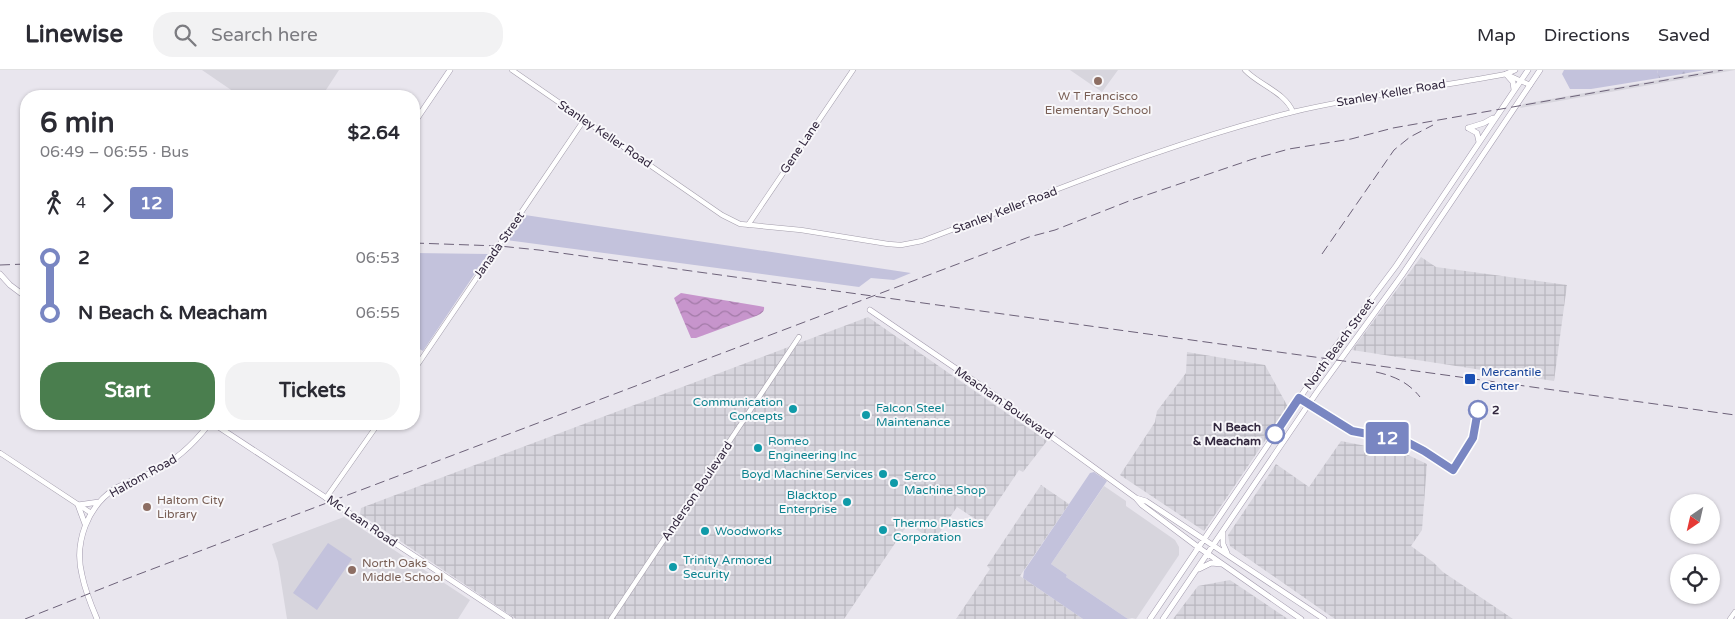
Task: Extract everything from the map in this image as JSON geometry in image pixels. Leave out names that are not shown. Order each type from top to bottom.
[{"type":"main road","points":[[420,114],[450,70]]},
{"type":"main road","points":[[1514,70],[1506,74],[1513,82],[1514,90]]},
{"type":"main road","name":"North Beach Street","points":[[1150,619],[1324,362],[1387,279],[1528,70]]},
{"type":"main road","name":"North Beach Street","points":[[1163,619],[1316,392],[1395,285],[1540,70]]},
{"type":"main road","points":[[1479,142],[1477,133],[1468,128],[1496,117]]},
{"type":"main road","points":[[1429,217],[1437,223]]},
{"type":"main road","points":[[0,274],[20,292]]},
{"type":"main road","points":[[1387,279],[1395,285]]},
{"type":"main road","name":"Meacham Boulevard","points":[[870,310],[986,390],[1136,498],[1142,505],[1198,547],[1301,619]]},
{"type":"main road","name":"Haltom Road","points":[[97,619],[82,576],[80,564],[82,537],[91,513],[99,502],[121,485],[171,463],[186,451],[204,430]]},
{"type":"main road","name":"Mc Lean Road","points":[[223,430],[510,619]]},
{"type":"main road","points":[[1265,448],[1275,454]]},
{"type":"main road","points":[[1249,472],[1259,478]]},
{"type":"main road","name":"Meacham Boulevard","points":[[1136,498],[1146,501],[1204,538],[1324,619]]},
{"type":"main road","points":[[86,525],[78,505],[99,502]]},
{"type":"main road","points":[[1224,530],[1223,544],[1229,555]]},
{"type":"main road","points":[[1195,572],[1211,563],[1223,564]]},
{"type":"street","name":"Stanley Keller Road","points":[[512,70],[722,215],[736,222],[748,225],[802,230],[888,244],[910,244],[929,239],[1146,156],[1230,129],[1293,112],[1346,100],[1506,74],[1530,85]]},
{"type":"street","name":"Gene Lane","points":[[748,225],[853,70]]},
{"type":"street","points":[[1245,70],[1290,103],[1293,112]]},
{"type":"street","name":"Janada Street","points":[[420,361],[584,120]]},
{"type":"street","name":"Anderson Boulevard","points":[[611,619],[799,337]]},
{"type":"street","points":[[326,498],[374,430]]},
{"type":"street","points":[[0,452],[91,513]]},
{"type":"street","points":[[1730,619],[1735,612]]},
{"type":"shaded area","points":[[202,70],[339,70],[326,90],[231,90]]},
{"type":"shaded area","name":"W T Francisco Elementary School","points":[[1070,70],[1118,70],[1102,92]]},
{"type":"shaded area","points":[[1714,70],[1735,70],[1520,108],[1523,104]]},
{"type":"shaded area","points":[[1421,257],[1436,267],[1567,285],[1554,381],[1352,350]]},
{"type":"shaded area","points":[[868,317],[1047,441],[1023,472],[1019,470],[983,524],[957,507],[934,541],[908,524],[844,619],[516,619],[360,514],[361,508]]},
{"type":"shaded area","points":[[1187,352],[1265,365],[1288,407],[1204,531],[1120,475],[1155,422],[1157,411],[1186,373]]},
{"type":"shaded area","points":[[1341,441],[1406,454],[1427,464],[1422,530],[1411,546],[1443,572],[1513,619],[1335,619],[1230,546],[1228,535],[1276,464],[1309,487]]},
{"type":"shaded area","points":[[1041,485],[1069,504],[1020,576],[1083,619],[956,619],[990,569],[987,566]]},
{"type":"shaded area","points":[[1104,486],[1126,501],[1126,506],[1175,540],[1179,547],[1179,555],[1136,619],[1128,619],[1066,577],[1067,575],[1051,564]]},
{"type":"shaded area","name":"North Oaks Middle School","points":[[344,517],[470,600],[458,619],[287,619],[278,562],[272,544]]},
{"type":"shaded area","points":[[1230,580],[1288,619],[1173,619],[1198,586]]},
{"type":"green space","points":[[1564,70],[1657,70],[1659,78],[1591,89],[1570,89],[1562,74]]},
{"type":"green space","points":[[1657,70],[1705,70],[1659,78]]},
{"type":"green space","points":[[525,215],[911,273],[894,280],[871,278],[859,287],[507,240]]},
{"type":"green space","points":[[420,253],[488,254],[423,351],[420,349]]},
{"type":"green space","points":[[1094,472],[1107,481],[1051,564],[1067,575],[1066,577],[1128,619],[1083,619],[1023,578],[1024,571],[1090,473]]},
{"type":"green space","points":[[328,543],[352,559],[317,610],[293,593]]},
{"type":"water","points":[[681,293],[764,307],[764,310],[756,316],[696,338],[691,338],[674,298]]},
{"type":"railway","points":[[25,619],[1029,237],[1055,230],[1129,201],[1253,159],[1289,149],[1351,139],[1393,128],[1723,70]]},
{"type":"railway","points":[[1322,254],[1394,150],[1410,137],[1433,125]]},
{"type":"railway","points":[[420,243],[499,246],[539,250],[1735,415]]},
{"type":"railway","points":[[0,265],[20,264]]},
{"type":"railway","points":[[1376,372],[1400,380],[1411,387],[1420,397]]},
{"type":"bus line","name":"12","points":[[1275,434],[1299,398],[1352,431],[1405,441],[1453,470],[1473,438],[1478,410]]},
{"type":"place","name":"W T Francisco Elementary School","points":[[1098,81]]},
{"type":"place","name":"Mercantile Center","points":[[1470,379]]},
{"type":"place","name":"Communication Concepts","points":[[793,409]]},
{"type":"place","name":"2","points":[[1478,410]]},
{"type":"place","name":"Falcon Steel Maintenance","points":[[866,415]]},
{"type":"place","name":"N Beach & Meacham","points":[[1275,434]]},
{"type":"place","name":"Romeo Engineering Inc","points":[[758,448]]},
{"type":"place","name":"Boyd Machine Services","points":[[883,474]]},
{"type":"place","name":"Serco Machine Shop","points":[[894,483]]},
{"type":"place","name":"Blacktop Enterprise","points":[[847,502]]},
{"type":"place","name":"Haltom City Library","points":[[147,507]]},
{"type":"place","name":"Thermo Plastics Corporation","points":[[883,530]]},
{"type":"place","name":"Woodworks","points":[[705,531]]},
{"type":"place","name":"Trinity Armored Security","points":[[673,567]]},
{"type":"place","name":"North Oaks Middle School","points":[[352,570]]}]
